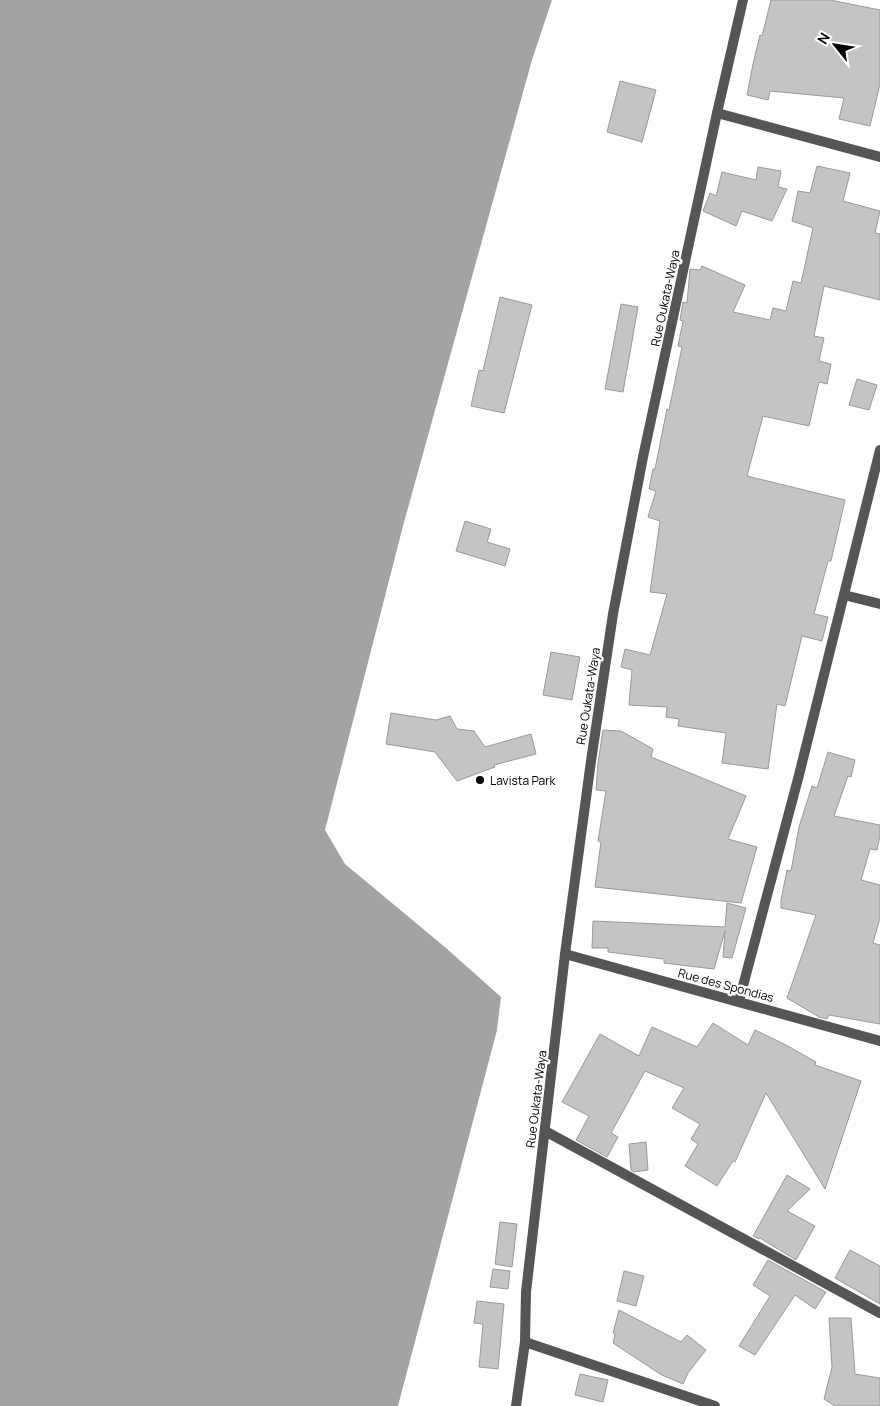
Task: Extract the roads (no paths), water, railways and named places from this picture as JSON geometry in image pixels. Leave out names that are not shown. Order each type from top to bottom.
[{"type":"street","name":"Rue Oukata-Waya","points":[[516,1406],[525,1342],[526,1292],[565,954],[615,604],[643,457],[743,0]]},
{"type":"street","points":[[717,113],[880,157]]},
{"type":"street","points":[[739,1001],[799,775],[880,450]]},
{"type":"street","points":[[844,595],[880,604]]},
{"type":"street","name":"Rue des Spondias","points":[[565,954],[739,1001],[880,1042]]},
{"type":"street","points":[[545,1131],[880,1313]]},
{"type":"street","points":[[525,1342],[715,1406]]},
{"type":"place","name":"Lavista Park","points":[[480,780]]}]
